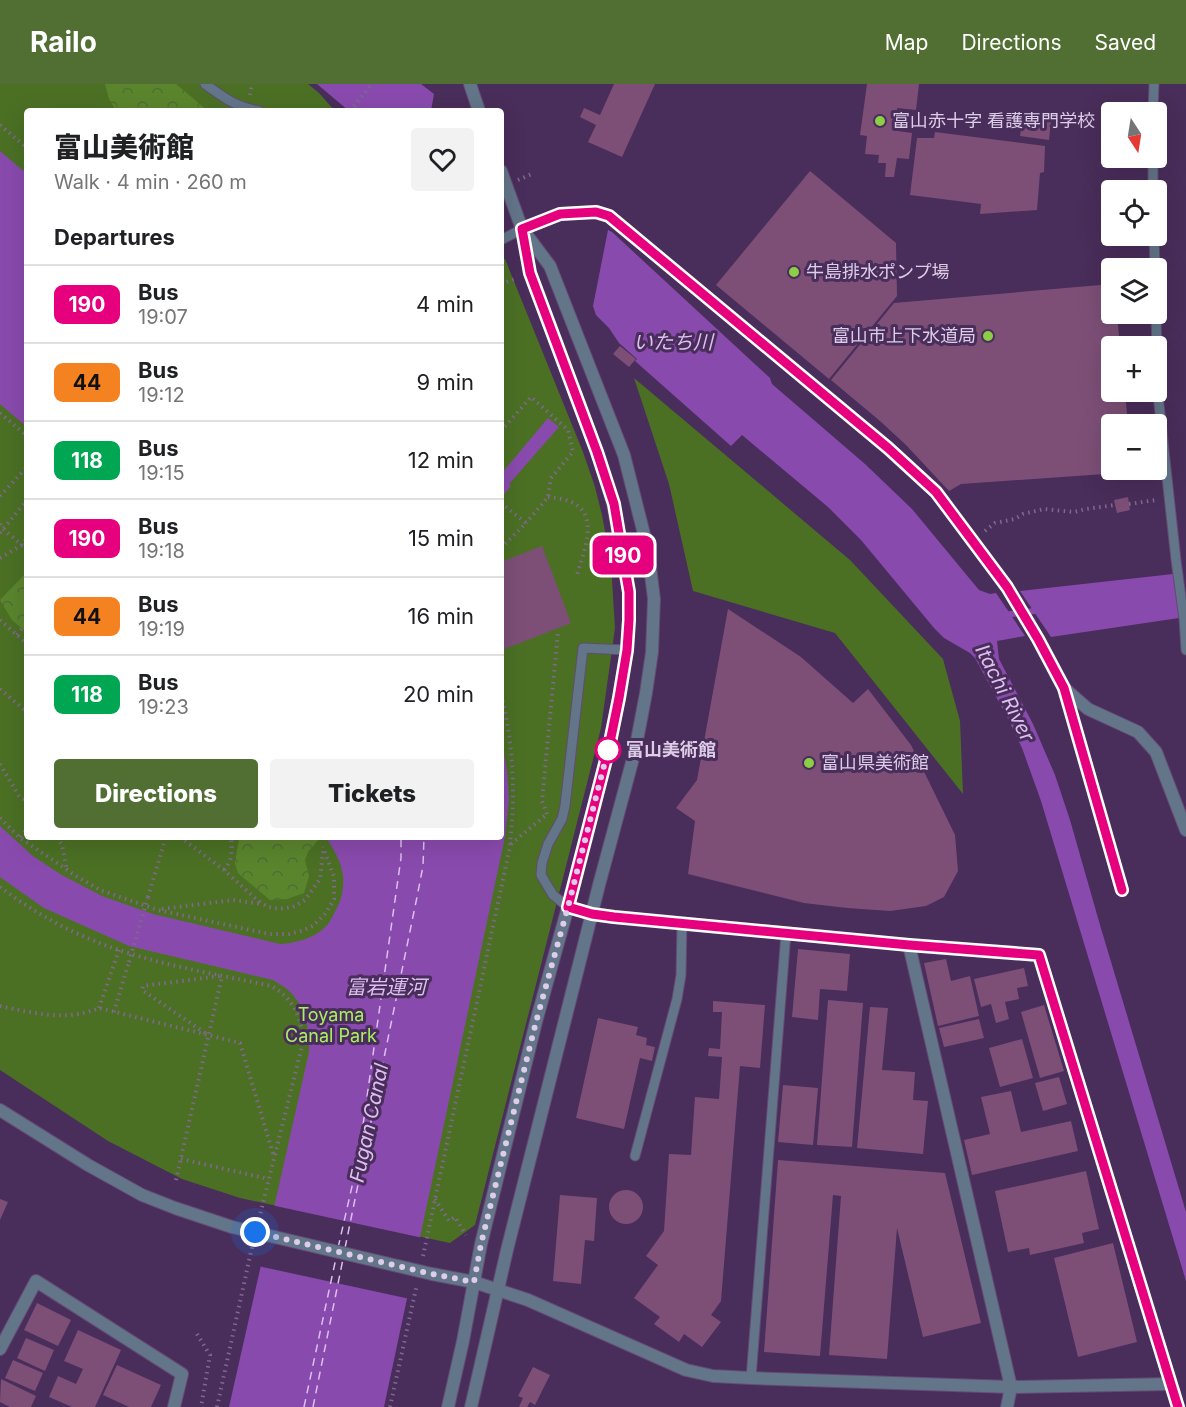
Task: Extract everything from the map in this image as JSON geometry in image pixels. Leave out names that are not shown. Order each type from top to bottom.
[{"type":"street","points":[[470,84],[478,108]]},
{"type":"street","points":[[448,1407],[481,1244],[536,1022],[608,752],[627,650],[629,620],[629,592],[614,504],[530,273],[520,224],[504,179]]},
{"type":"street","points":[[520,224],[560,214],[596,212],[609,216],[888,448],[936,492],[1007,587],[1064,688],[1122,890]]},
{"type":"street","points":[[471,1407],[507,1250],[635,751],[652,652],[654,599],[648,550],[624,455],[550,266],[520,224]]},
{"type":"street","points":[[1064,688],[1088,709],[1138,732],[1156,752],[1186,830]]},
{"type":"street","points":[[568,907],[592,914],[909,945],[1039,955],[1178,1407]]},
{"type":"street","points":[[909,945],[1011,1387],[1007,1407]]},
{"type":"street","points":[[0,1110],[88,1165],[142,1195],[175,1208],[232,1227],[474,1282],[528,1300],[686,1370],[713,1376],[751,1378],[1011,1387],[1171,1384]]},
{"type":"street","points":[[0,1349],[36,1281],[182,1374],[174,1407]]},
{"type":"lane","points":[[206,84],[233,104],[244,108]]},
{"type":"lane","points":[[1153,102],[1154,84]]},
{"type":"lane","points":[[504,237],[520,224]]},
{"type":"lane","points":[[1156,324],[1158,395],[1186,650]]},
{"type":"lane","points":[[568,907],[553,895],[541,875],[548,844],[562,819],[565,806],[583,648],[627,650]]},
{"type":"lane","points":[[635,1156],[677,999],[681,975],[682,923]]},
{"type":"lane","points":[[751,1378],[786,933]]},
{"type":"path","points":[[249,97],[252,84]]},
{"type":"path","points":[[352,108],[372,84]]},
{"type":"path","points":[[0,125],[24,145]]},
{"type":"path","points":[[504,428],[531,397],[568,430],[573,452],[551,478],[548,497],[504,546]]},
{"type":"path","points":[[0,413],[24,433]]},
{"type":"path","points":[[0,496],[24,470]]},
{"type":"path","points":[[548,497],[572,503],[581,509],[585,516],[587,540],[576,575]]},
{"type":"path","points":[[1129,504],[1159,499]]},
{"type":"path","points":[[22,545],[1,529],[24,503]]},
{"type":"path","points":[[504,505],[526,523]]},
{"type":"path","points":[[973,541],[995,523],[1015,519],[1023,514],[1044,509],[1074,512],[1115,505]]},
{"type":"path","points":[[0,558],[24,542]]},
{"type":"path","points":[[0,620],[24,642]]},
{"type":"path","points":[[16,635],[24,626]]},
{"type":"path","points":[[547,814],[542,801],[558,632]]},
{"type":"path","points":[[0,689],[24,709]]},
{"type":"path","points":[[423,1257],[509,851],[513,824],[513,777],[504,715]]},
{"type":"path","points":[[0,764],[19,796],[24,800]]},
{"type":"path","points":[[0,818],[24,840]]},
{"type":"path","points":[[20,837],[24,832]]},
{"type":"path","points":[[24,840],[100,890],[158,910],[269,934],[302,932],[313,926],[326,913],[334,899],[334,877],[323,847],[320,879],[305,900],[279,909],[263,904],[224,870],[184,840]]},
{"type":"path","points":[[59,840],[67,870]]},
{"type":"path","points":[[114,1012],[165,840]]},
{"type":"path","points":[[224,870],[232,854],[231,840]]},
{"type":"path","points":[[0,887],[51,921],[119,950],[165,963],[271,986],[280,991],[296,1010],[302,1028],[302,1046],[259,1221]]},
{"type":"path","points":[[158,910],[233,900],[263,904]]},
{"type":"path","points":[[99,1008],[119,950]]},
{"type":"path","points":[[208,1035],[142,990],[143,986],[222,975]]},
{"type":"path","points":[[176,1180],[222,975]]},
{"type":"path","points":[[0,1006],[53,1015],[87,1013],[99,1008],[240,1042],[274,1158]]},
{"type":"path","points":[[181,1159],[269,1179]]},
{"type":"path","points":[[435,1199],[449,1221],[455,1217],[466,1235]]},
{"type":"path","points":[[217,1407],[254,1241]]},
{"type":"path","points":[[390,1407],[418,1280]]},
{"type":"path","points":[[197,1334],[210,1355],[201,1407]]},
{"type":"green space","name":"Toyama Canal Park","points":[[0,84],[308,84],[332,108],[24,108],[24,840],[504,840],[505,259],[595,487],[611,564],[615,628],[601,728],[475,1225],[450,1243],[240,1198],[182,1179],[108,1141],[0,1070]]},
{"type":"green space","points":[[105,84],[176,84],[204,108],[114,108]]},
{"type":"green space","points":[[634,378],[850,560],[943,659],[960,721],[963,794],[835,633],[693,591],[669,484]]},
{"type":"green space","points":[[24,575],[24,630],[12,620],[0,600]]},
{"type":"green space","points":[[239,840],[318,840],[308,852],[305,860],[309,876],[304,893],[287,899],[270,900],[238,873],[235,863]]},
{"type":"water","points":[[317,84],[421,84],[434,94],[432,108],[345,108]]},
{"type":"water","points":[[0,151],[24,171],[24,424],[0,404]]},
{"type":"water","name":"いたち川","points":[[608,230],[770,378],[772,384],[865,464],[912,509],[979,590],[990,594],[996,593],[1025,636],[997,641],[999,659],[1033,724],[1055,775],[1070,820],[1186,1212],[1186,1281],[1041,801],[1022,748],[975,658],[944,638],[934,628],[861,540],[828,507],[742,435],[731,446],[635,361],[637,359],[619,343],[596,315],[593,306]]},
{"type":"water","points":[[548,418],[559,427],[509,484],[511,486],[504,494],[504,470]]},
{"type":"water","points":[[1173,574],[1179,618],[1051,637],[1020,591]]},
{"type":"water","name":"富岩運河","points":[[504,752],[509,798],[505,837],[384,1407],[229,1407],[309,1052],[308,1029],[304,1014],[292,994],[273,980],[129,946],[44,908],[0,877],[0,826],[33,856],[60,874],[102,896],[153,914],[280,944],[314,935],[326,927],[332,918],[340,900],[343,885],[341,866],[328,840],[504,840]]},
{"type":"pier","points":[[271,1205],[423,1238],[410,1299],[258,1266]]},
{"type":"building","points":[[614,84],[655,84],[622,157],[588,142],[596,125],[580,117],[584,108],[600,115]]},
{"type":"building","name":"富山赤十字 看護専門学校","points":[[867,84],[919,84],[916,110],[897,108],[898,131],[912,133],[909,159],[897,158],[894,177],[885,177],[886,163],[878,163],[879,155],[865,154],[867,136],[860,135]]},
{"type":"building","points":[[1023,116],[1051,120],[1049,140],[1020,136]]},
{"type":"building","points":[[935,132],[1045,146],[1044,172],[1040,173],[1037,210],[980,214],[981,204],[910,195],[917,138],[934,138]]},
{"type":"building","points":[[810,171],[896,243],[897,296],[829,379],[716,285]]},
{"type":"building","points":[[1101,285],[1101,324],[1118,324],[1119,336],[1101,336],[1101,402],[1126,402],[1127,414],[1101,414],[1101,474],[961,484],[949,491],[906,445],[831,380],[894,303]]},
{"type":"building","points":[[620,346],[636,359],[629,367],[613,354]]},
{"type":"building","points":[[1128,497],[1130,510],[1117,513],[1114,500]]},
{"type":"building","points":[[542,546],[571,623],[504,649],[504,561]]},
{"type":"building","name":"富山県美術館","points":[[728,609],[801,657],[853,703],[868,689],[911,745],[955,835],[958,871],[944,897],[926,906],[890,911],[847,908],[804,903],[688,874],[695,821],[676,808],[697,780]]},
{"type":"building","points":[[798,949],[850,954],[847,991],[820,989],[818,1020],[792,1017]]},
{"type":"building","points":[[946,959],[951,981],[970,976],[979,1016],[938,1026],[924,963]]},
{"type":"building","points":[[1024,968],[1028,986],[1017,988],[1019,999],[1005,1002],[1009,1019],[996,1023],[991,1004],[981,1007],[974,979]]},
{"type":"building","points":[[828,1000],[863,1003],[852,1147],[817,1145]]},
{"type":"building","points":[[713,1001],[765,1005],[760,1068],[740,1066],[721,1301],[711,1315],[721,1322],[702,1347],[684,1334],[679,1342],[654,1324],[660,1317],[634,1298],[658,1265],[646,1256],[664,1231],[669,1154],[691,1155],[695,1097],[719,1099],[722,1057],[708,1056],[709,1048],[720,1049],[722,1012],[713,1012]]},
{"type":"building","points":[[1044,1005],[1064,1071],[1040,1078],[1021,1012]]},
{"type":"building","points":[[870,1007],[888,1008],[882,1070],[915,1072],[913,1100],[928,1101],[923,1154],[857,1148]]},
{"type":"building","points":[[598,1018],[638,1027],[636,1035],[647,1038],[646,1045],[655,1047],[652,1061],[640,1058],[624,1129],[576,1118]]},
{"type":"building","points":[[979,1019],[984,1038],[944,1047],[939,1028]]},
{"type":"building","points":[[1022,1039],[1033,1078],[1000,1087],[989,1048]]},
{"type":"building","points":[[1059,1077],[1067,1104],[1043,1111],[1035,1083]]},
{"type":"building","points":[[783,1085],[818,1088],[813,1145],[778,1142]]},
{"type":"building","points":[[1011,1091],[1021,1132],[1071,1121],[1078,1151],[972,1175],[964,1140],[990,1134],[981,1097]]},
{"type":"building","points":[[778,1160],[945,1173],[981,1323],[923,1337],[897,1228],[887,1359],[829,1355],[841,1196],[833,1195],[820,1356],[764,1352]]},
{"type":"building","points":[[1086,1171],[1099,1229],[1082,1233],[1084,1243],[1030,1255],[1029,1248],[1008,1252],[995,1191]]},
{"type":"building","points":[[626,1190],[638,1195],[643,1207],[638,1219],[626,1224],[614,1219],[609,1207],[614,1195]]},
{"type":"building","points":[[560,1195],[597,1198],[594,1241],[585,1240],[581,1284],[553,1281]]},
{"type":"building","points":[[0,1199],[8,1202],[0,1220]]},
{"type":"building","points":[[1113,1243],[1137,1342],[1078,1357],[1054,1258]]},
{"type":"building","points":[[37,1303],[71,1320],[58,1346],[24,1330]]},
{"type":"building","points":[[78,1330],[121,1350],[95,1407],[72,1407],[49,1397],[58,1376],[76,1384],[83,1369],[64,1361]]},
{"type":"building","points":[[26,1338],[54,1350],[45,1371],[17,1358]]},
{"type":"building","points":[[13,1360],[43,1373],[35,1391],[5,1378]]},
{"type":"building","points":[[117,1365],[161,1385],[151,1407],[129,1407],[103,1395]]},
{"type":"building","points":[[533,1367],[550,1375],[535,1405],[530,1402],[527,1407],[519,1407],[523,1398],[518,1396]]},
{"type":"building","points":[[1,1379],[36,1396],[31,1407],[10,1407],[0,1402]]},
{"type":"waterway","points":[[1004,615],[1041,610]]},
{"type":"ferry route","points":[[338,1248],[358,1160],[401,858],[401,840]]},
{"type":"ferry route","points":[[345,1248],[423,866],[424,840]]},
{"type":"ferry route","points":[[304,1407],[336,1258]]},
{"type":"ferry route","points":[[313,1407],[343,1259]]},
{"type":"bus line","name":"190","points":[[1122,890],[1064,688],[1007,587],[936,492],[888,448],[609,216],[596,212],[560,214],[522,229],[530,273],[614,504],[629,592],[627,650],[619,698],[608,752],[568,907],[614,917],[1039,955],[1178,1407]]},
{"type":"place","name":"富山赤十字 看護専門学校","points":[[880,121]]},
{"type":"place","name":"牛島排水ポンプ場","points":[[794,272]]},
{"type":"place","name":"富山市上下水道局","points":[[988,336]]},
{"type":"place","name":"富山美術館","points":[[608,750]]},
{"type":"place","name":"富山県美術館","points":[[809,763]]},
{"type":"route","points":[[255,1232],[474,1282],[481,1244],[536,1022],[608,750]]},
{"type":"water label","name":"Itachi River","points":[[1005,693]]},
{"type":"water label","name":"Fugan Canal","points":[[369,1123]]}]
